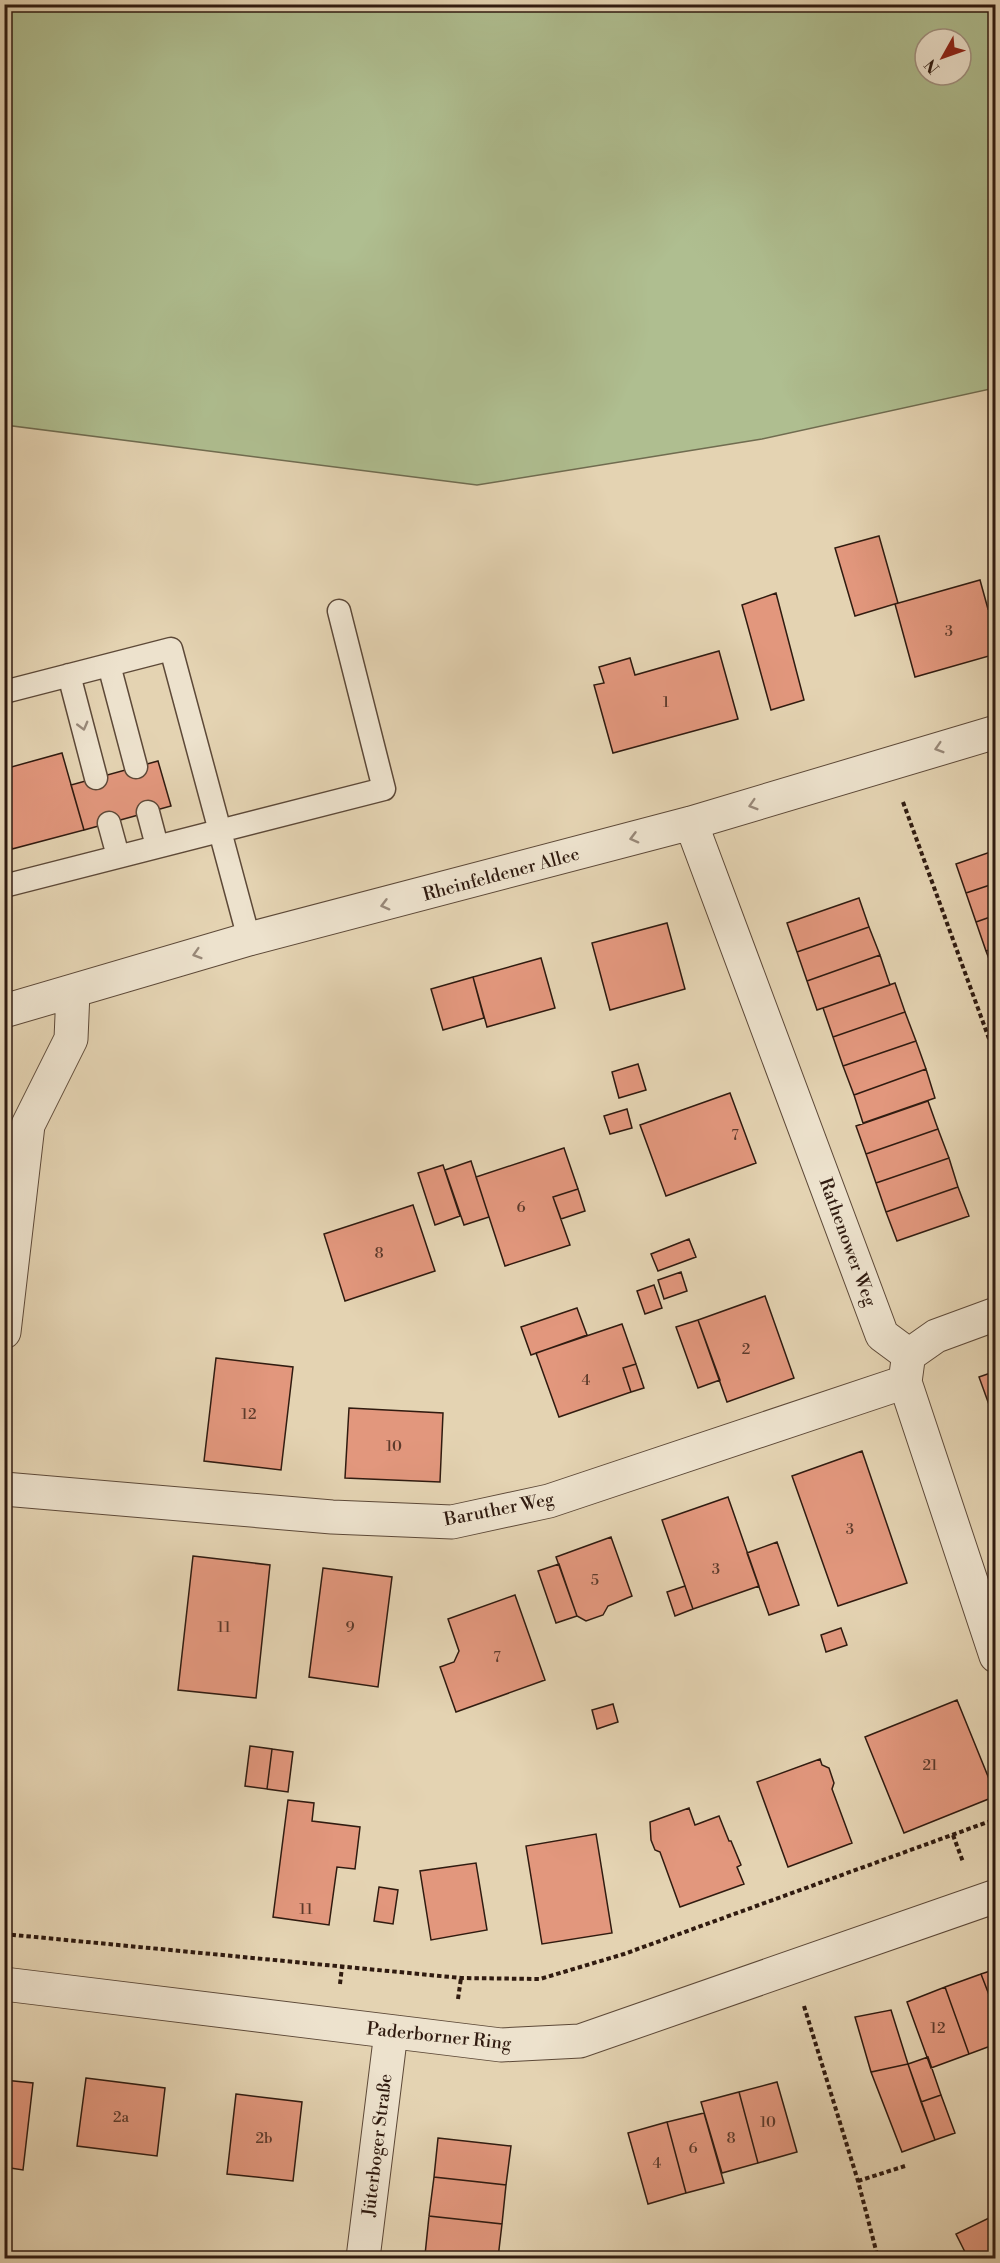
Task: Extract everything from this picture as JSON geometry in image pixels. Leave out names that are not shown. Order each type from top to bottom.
[{"type":"street","name":"Rheinfeldener Allee","points":[[4,1011],[249,939],[691,823],[996,732]]},
{"type":"street","name":"Rathenower Weg","points":[[691,823],[882,1335],[907,1368]]},
{"type":"street","points":[[4,1332],[28,1125],[72,1039],[73,992]]},
{"type":"street","name":"Baruther Weg","points":[[4,1489],[332,1518],[453,1522],[549,1501],[907,1368],[936,1336],[996,1314]]},
{"type":"street","points":[[907,1368],[996,1656]]},
{"type":"street","name":"Paderborner Ring","points":[[4,1984],[501,2045],[580,2042],[996,1896]]},
{"type":"street","name":"Jüterboger Straße","points":[[363,2259],[391,2032]]},
{"type":"lane","points":[[4,886],[220,829],[384,789],[339,611]]},
{"type":"lane","points":[[4,692],[171,649],[249,939]]},
{"type":"lane","points":[[109,665],[136,767]]},
{"type":"lane","points":[[69,675],[96,778]]},
{"type":"lane","points":[[148,812],[157,846]]},
{"type":"lane","points":[[109,823],[117,856]]},
{"type":"path","points":[[889,764],[996,1058]]},
{"type":"path","points":[[4,1934],[461,1978],[540,1979],[624,1954],[996,1819]]},
{"type":"path","points":[[803,2002],[858,2181],[878,2259]]},
{"type":"path","points":[[858,2181],[905,2166]]},
{"type":"green space","points":[[5,4],[995,5],[995,388],[762,439],[477,485],[5,425]]},
{"type":"building","points":[[879,536],[898,603],[855,616],[835,548]]},
{"type":"building","points":[[980,580],[988,609],[996,607],[996,654],[915,677],[895,604]]},
{"type":"building","points":[[776,593],[804,700],[771,710],[742,605]]},
{"type":"building","points":[[719,651],[738,719],[613,753],[594,685],[604,683],[599,667],[630,658],[635,675]]},
{"type":"building","points":[[62,753],[84,830],[12,849],[4,823],[4,769]]},
{"type":"building","points":[[158,761],[171,806],[84,830],[71,785]]},
{"type":"building","points":[[996,850],[996,883],[966,893],[956,864]]},
{"type":"building","points":[[996,883],[996,915],[976,922],[966,893]]},
{"type":"building","points":[[859,898],[869,927],[797,952],[787,923]]},
{"type":"building","points":[[996,915],[996,948],[986,951],[976,922]]},
{"type":"building","points":[[667,923],[685,989],[610,1010],[592,943]]},
{"type":"building","points":[[869,927],[880,955],[807,981],[797,952]]},
{"type":"building","points":[[996,948],[996,977],[986,951]]},
{"type":"building","points":[[880,955],[890,985],[817,1010],[807,981]]},
{"type":"building","points":[[541,958],[555,1008],[487,1027],[473,977]]},
{"type":"building","points":[[473,977],[484,1018],[443,1030],[431,989]]},
{"type":"building","points":[[895,983],[905,1012],[833,1037],[823,1008]]},
{"type":"building","points":[[905,1012],[916,1041],[843,1066],[833,1037]]},
{"type":"building","points":[[916,1041],[926,1069],[854,1095],[843,1066]]},
{"type":"building","points":[[638,1064],[646,1090],[619,1098],[612,1072]]},
{"type":"building","points":[[926,1069],[935,1098],[863,1123],[854,1095]]},
{"type":"building","points":[[730,1093],[756,1163],[666,1196],[640,1125]]},
{"type":"building","points":[[928,1101],[938,1129],[866,1154],[856,1126]]},
{"type":"building","points":[[627,1109],[632,1128],[610,1134],[604,1116]]},
{"type":"building","points":[[938,1129],[949,1158],[876,1183],[866,1154]]},
{"type":"building","points":[[564,1148],[578,1189],[553,1197],[570,1245],[505,1266],[476,1177]]},
{"type":"building","points":[[949,1158],[958,1187],[886,1212],[876,1183]]},
{"type":"building","points":[[471,1161],[489,1217],[464,1225],[445,1170]]},
{"type":"building","points":[[443,1165],[460,1216],[435,1225],[418,1173]]},
{"type":"building","points":[[958,1187],[969,1216],[897,1241],[886,1212]]},
{"type":"building","points":[[578,1189],[585,1211],[561,1219],[553,1197]]},
{"type":"building","points":[[413,1205],[435,1271],[345,1301],[324,1234]]},
{"type":"building","points":[[689,1239],[696,1257],[658,1271],[651,1254]]},
{"type":"building","points":[[681,1272],[687,1291],[664,1299],[658,1280]]},
{"type":"building","points":[[654,1285],[662,1308],[645,1314],[637,1291]]},
{"type":"building","points":[[765,1296],[794,1378],[727,1402],[698,1320]]},
{"type":"building","points":[[577,1308],[587,1335],[531,1355],[521,1327]]},
{"type":"building","points":[[698,1320],[720,1380],[698,1388],[676,1327]]},
{"type":"building","points":[[622,1324],[636,1364],[623,1368],[631,1392],[559,1417],[536,1353]]},
{"type":"building","points":[[216,1358],[293,1367],[281,1470],[204,1461]]},
{"type":"building","points":[[636,1364],[644,1388],[631,1392],[623,1368]]},
{"type":"building","points":[[996,1371],[996,1424],[979,1377]]},
{"type":"building","points":[[349,1408],[443,1413],[440,1482],[345,1478]]},
{"type":"building","points":[[862,1451],[907,1583],[838,1606],[792,1476]]},
{"type":"building","points":[[728,1497],[759,1586],[693,1609],[662,1520]]},
{"type":"building","points":[[611,1537],[632,1596],[608,1606],[603,1615],[586,1621],[577,1616],[556,1557]]},
{"type":"building","points":[[777,1542],[799,1605],[769,1615],[747,1553]]},
{"type":"building","points":[[193,1556],[270,1565],[256,1698],[178,1690]]},
{"type":"building","points":[[559,1564],[577,1616],[556,1623],[538,1571]]},
{"type":"building","points":[[323,1568],[392,1577],[378,1687],[309,1677]]},
{"type":"building","points":[[685,1586],[693,1609],[675,1616],[667,1592]]},
{"type":"building","points":[[515,1595],[545,1680],[456,1712],[440,1667],[454,1662],[459,1651],[448,1619]]},
{"type":"building","points":[[841,1628],[847,1645],[826,1652],[821,1635]]},
{"type":"building","points":[[957,1700],[996,1796],[904,1833],[865,1737]]},
{"type":"building","points":[[613,1704],[618,1722],[597,1729],[592,1710]]},
{"type":"building","points":[[250,1746],[272,1749],[267,1789],[245,1786]]},
{"type":"building","points":[[272,1749],[293,1752],[288,1792],[267,1789]]},
{"type":"building","points":[[820,1759],[822,1765],[829,1768],[834,1783],[832,1789],[852,1843],[788,1867],[757,1782]]},
{"type":"building","points":[[288,1800],[314,1803],[312,1821],[360,1827],[355,1869],[337,1867],[329,1925],[273,1917]]},
{"type":"building","points":[[689,1808],[695,1825],[719,1816],[741,1865],[737,1867],[744,1884],[680,1907],[660,1852],[655,1850],[651,1840],[650,1822]]},
{"type":"building","points":[[596,1834],[612,1933],[542,1944],[526,1846]]},
{"type":"building","points":[[476,1863],[487,1930],[431,1940],[420,1871]]},
{"type":"building","points":[[379,1887],[398,1890],[393,1924],[374,1921]]},
{"type":"building","points":[[996,1969],[996,2013],[981,1974]]},
{"type":"building","points":[[981,1974],[996,2013],[996,2044],[969,2054],[945,1987]]},
{"type":"building","points":[[945,1987],[969,2054],[931,2068],[907,2002]]},
{"type":"building","points":[[891,2010],[908,2064],[871,2072],[855,2017]]},
{"type":"building","points":[[928,2057],[941,2095],[921,2102],[908,2064]]},
{"type":"building","points":[[908,2064],[935,2140],[902,2152],[871,2072]]},
{"type":"building","points":[[86,2078],[165,2088],[157,2156],[77,2146]]},
{"type":"building","points":[[4,2080],[33,2083],[23,2170],[4,2167]]},
{"type":"building","points":[[777,2082],[797,2152],[758,2163],[739,2092]]},
{"type":"building","points":[[739,2092],[758,2163],[722,2173],[701,2102]]},
{"type":"building","points":[[236,2094],[302,2102],[293,2181],[227,2174]]},
{"type":"building","points":[[941,2095],[955,2133],[935,2140],[921,2102]]},
{"type":"building","points":[[704,2113],[724,2183],[686,2193],[667,2122]]},
{"type":"building","points":[[667,2122],[686,2193],[648,2204],[628,2133]]},
{"type":"building","points":[[438,2138],[511,2146],[506,2185],[434,2177]]},
{"type":"building","points":[[434,2177],[506,2185],[502,2224],[429,2216]]},
{"type":"building","points":[[429,2216],[502,2224],[498,2258],[425,2255]]},
{"type":"building","points":[[991,2217],[996,2227],[996,2258],[968,2258],[956,2234]]}]
